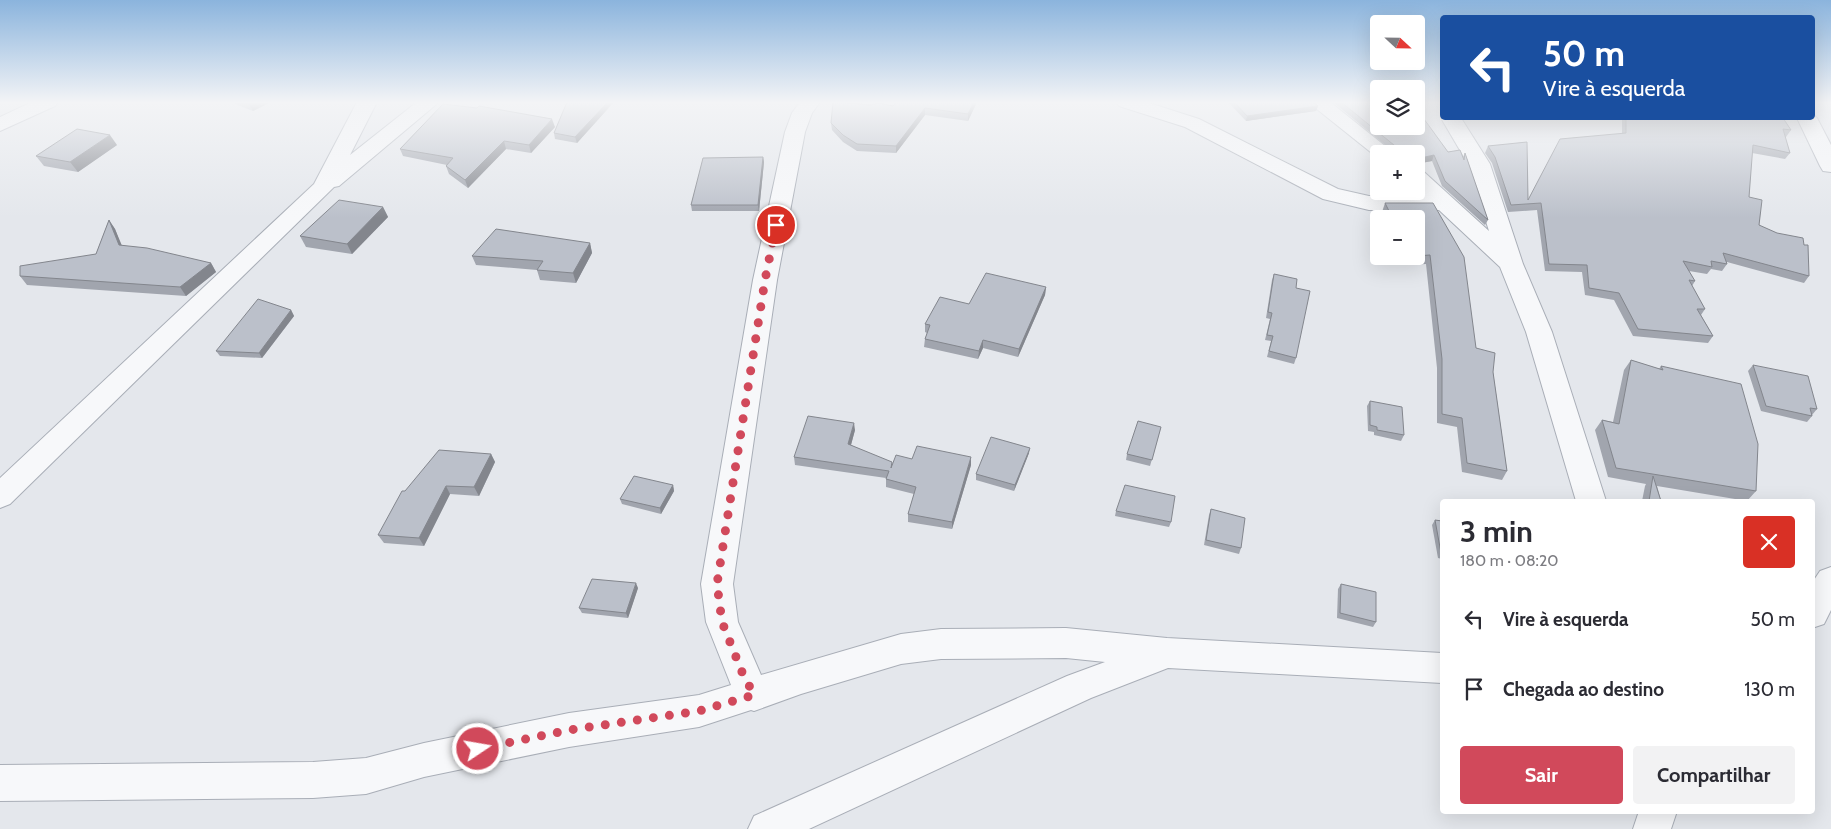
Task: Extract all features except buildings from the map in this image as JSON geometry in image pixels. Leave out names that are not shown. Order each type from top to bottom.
[{"type":"street","points":[[323,187],[347,141]]},
{"type":"street","points":[[0,496],[323,187],[381,141]]},
{"type":"street","points":[[754,695],[742,672],[722,622],[717,584],[765,280],[793,141]]},
{"type":"street","points":[[1227,141],[1331,194],[1369,203],[1445,203]]},
{"type":"street","points":[[1465,141],[1480,164],[1511,264],[1539,332],[1590,499]]},
{"type":"street","points":[[1818,141],[1831,166]]},
{"type":"street","points":[[1425,184],[1511,264]]},
{"type":"street","points":[[1815,609],[1831,580]]},
{"type":"street","points":[[0,783],[313,780],[366,776],[424,760],[569,730],[699,711],[754,695],[801,678],[901,649],[931,646],[1066,643],[1167,653],[1440,668]]},
{"type":"street","points":[[767,829],[1079,686],[1167,653]]},
{"type":"street","points":[[1652,829],[1657,814]]},
{"type":"route","points":[[478,749],[569,730],[699,711],[754,695],[742,672],[722,622],[717,584],[765,280],[776,225]]}]
